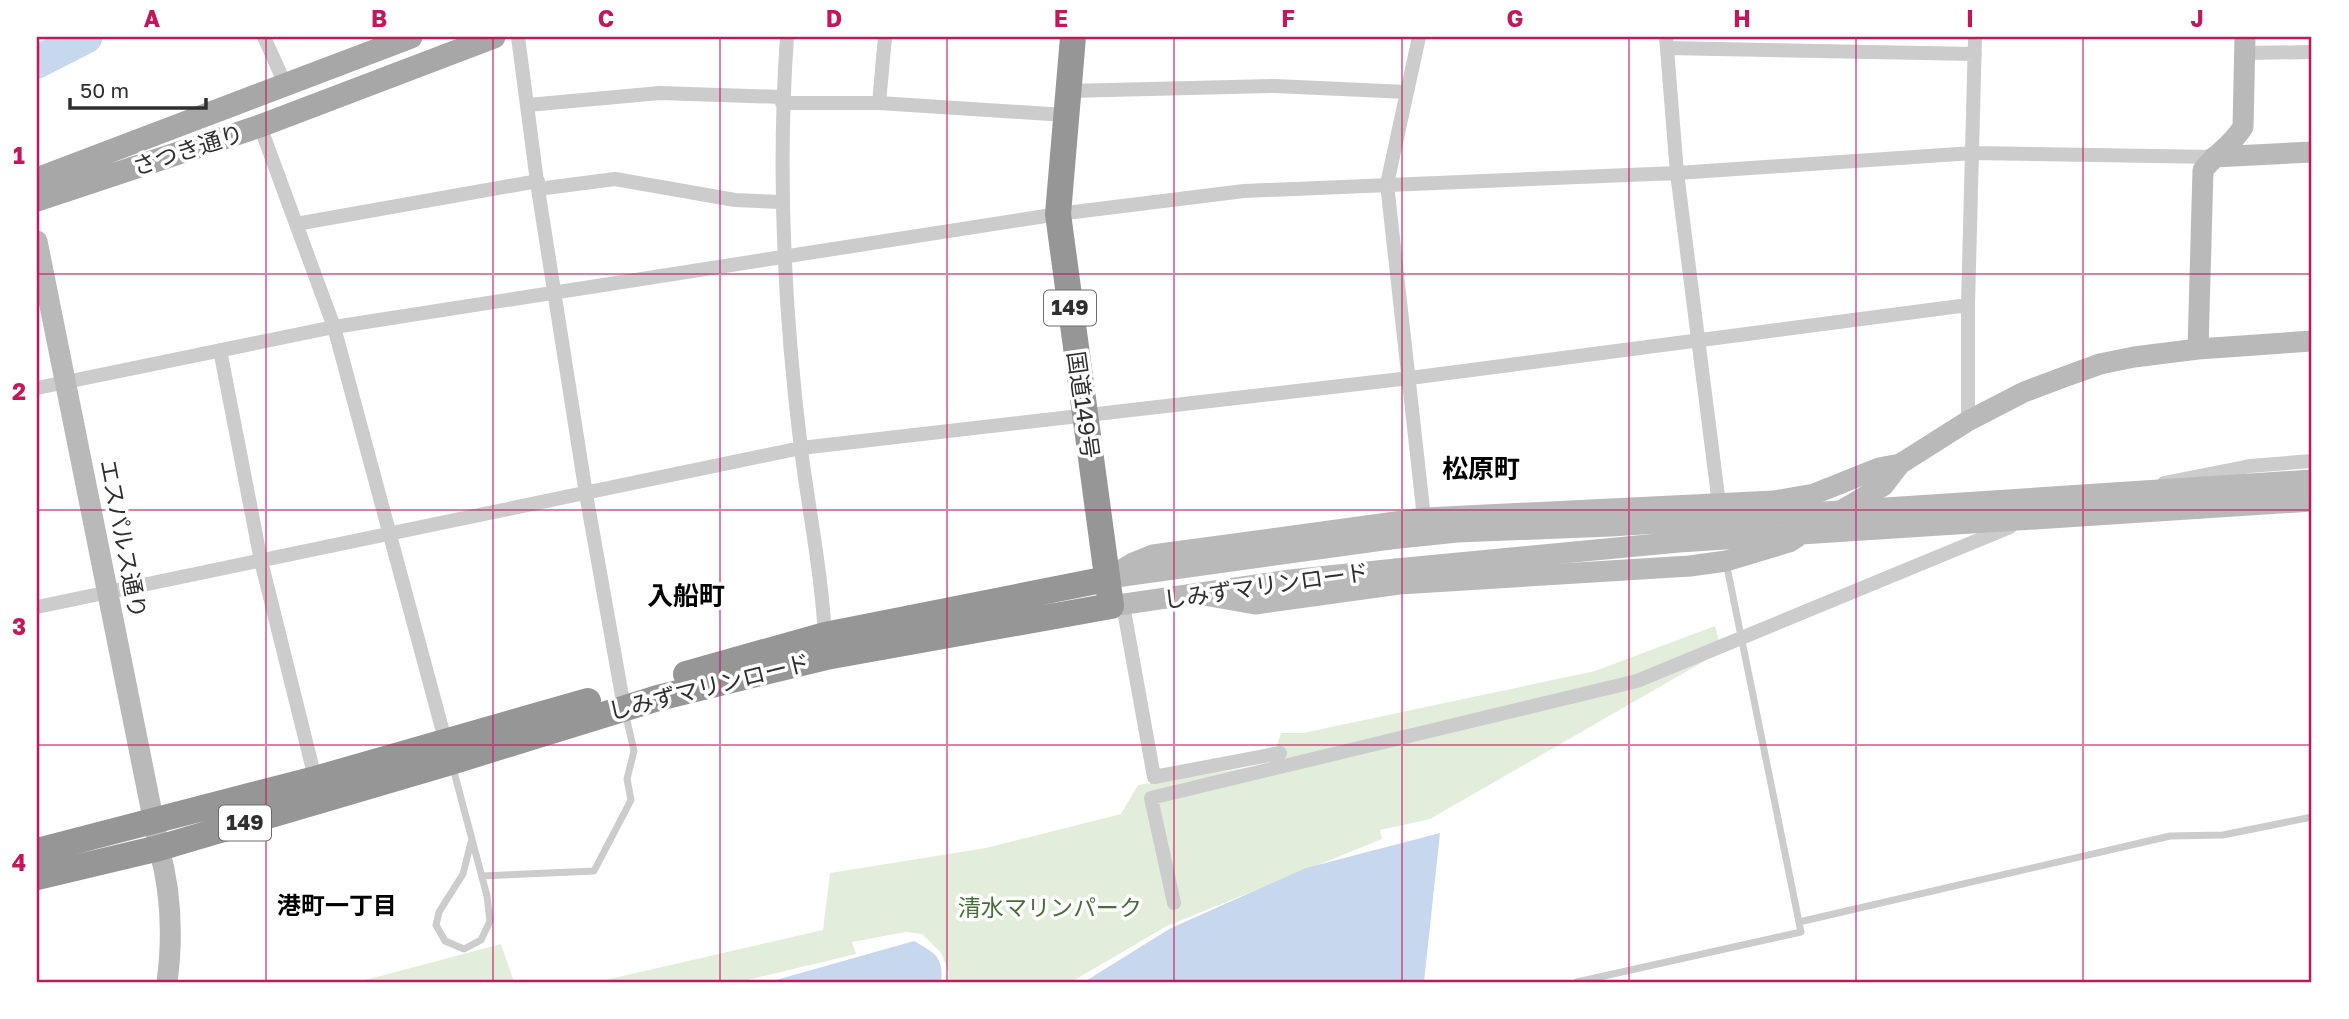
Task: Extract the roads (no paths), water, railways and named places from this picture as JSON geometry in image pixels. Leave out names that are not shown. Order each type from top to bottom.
[{"type":"highway","name":"国道149号","points":[[1073,37],[1058,214],[1107,579],[1117,605]]},
{"type":"highway","name":"149","points":[[826,646],[1107,579]]},
{"type":"highway","name":"しみずマリンロード","points":[[37,877],[159,848],[318,790],[623,699],[826,646],[1117,605]]},
{"type":"highway","name":"しみずマリンロード","points":[[37,851],[153,820],[318,790]]},
{"type":"main road","name":"さつき通り","points":[[37,179],[411,37]]},
{"type":"main road","name":"さつき通り","points":[[37,200],[260,126],[494,37]]},
{"type":"main road","points":[[276,87],[282,117]]},
{"type":"street","points":[[264,37],[276,87]]},
{"type":"street","points":[[517,37],[586,494],[623,699]]},
{"type":"street","points":[[787,37],[781,202],[783,257],[801,448],[824,607],[826,646]]},
{"type":"street","points":[[879,103],[885,37]]},
{"type":"street","points":[[1419,37],[1387,184],[1424,518]]},
{"type":"street","points":[[1968,421],[1968,305],[1975,37]]},
{"type":"street","points":[[1726,561],[1677,173],[1667,42],[1975,54]]},
{"type":"street","points":[[2198,349],[2203,170],[2237,137],[2243,127],[2245,45],[2312,52]]},
{"type":"street","points":[[528,105],[660,93],[879,103],[1067,103],[1275,86],[1407,92]]},
{"type":"street","points":[[260,126],[334,327],[448,751]]},
{"type":"street","points":[[37,388],[334,327],[1058,214],[1244,191],[1677,173],[1973,153],[2214,157],[2312,152]]},
{"type":"street","points":[[296,224],[538,185],[615,179],[735,200],[781,202]]},
{"type":"street","name":"エスパルス通り","points":[[37,240],[167,879],[167,982]]},
{"type":"street","points":[[37,607],[801,448],[1410,377],[1968,305]]},
{"type":"street","points":[[1198,594],[1255,604],[1399,584],[1690,566],[1726,561],[1788,542],[1883,486],[1900,464],[1968,421],[2024,392],[2100,364],[2134,357],[2198,349],[2312,341]]},
{"type":"street","points":[[220,350],[261,561],[318,790]]},
{"type":"street","points":[[1174,903],[1151,798],[1637,681],[1996,531],[2183,478],[2250,466],[2312,461]]},
{"type":"street","points":[[1107,579],[1133,563],[1153,555],[1424,518],[1774,501],[1814,494],[1879,468],[1900,464]]},
{"type":"street","name":"しみずマリンロード","points":[[1107,579],[1457,532],[1611,526],[2312,480]]},
{"type":"street","name":"しみずマリンロード","points":[[1117,605],[1290,580],[1679,542],[2312,500]]},
{"type":"street","points":[[1117,605],[1154,777],[1280,753]]},
{"type":"lane","points":[[1577,982],[1801,932],[1726,561]]},
{"type":"lane","points":[[482,876],[594,871],[631,800],[627,779],[634,751],[623,699]]},
{"type":"lane","points":[[448,751],[487,896],[490,922],[481,940],[464,949],[445,941],[436,925],[439,912],[463,874],[471,842]]},
{"type":"lane","points":[[1799,922],[2170,836],[2223,835],[2312,817]]},
{"type":"water","points":[[1440,833],[1424,982],[1084,982],[1171,928],[1306,868]]},
{"type":"water","points":[[914,941],[928,949],[939,961],[941,982],[769,982]]},
{"type":"waterway","points":[[37,62],[86,37]]},
{"type":"district","name":"松原町","points":[[1481,469]]},
{"type":"district","name":"入船町","points":[[686,596]]},
{"type":"district","name":"港町一丁目","points":[[337,906]]},
{"type":"park label","name":"清水マリンパーク","points":[[1050,908]]}]
